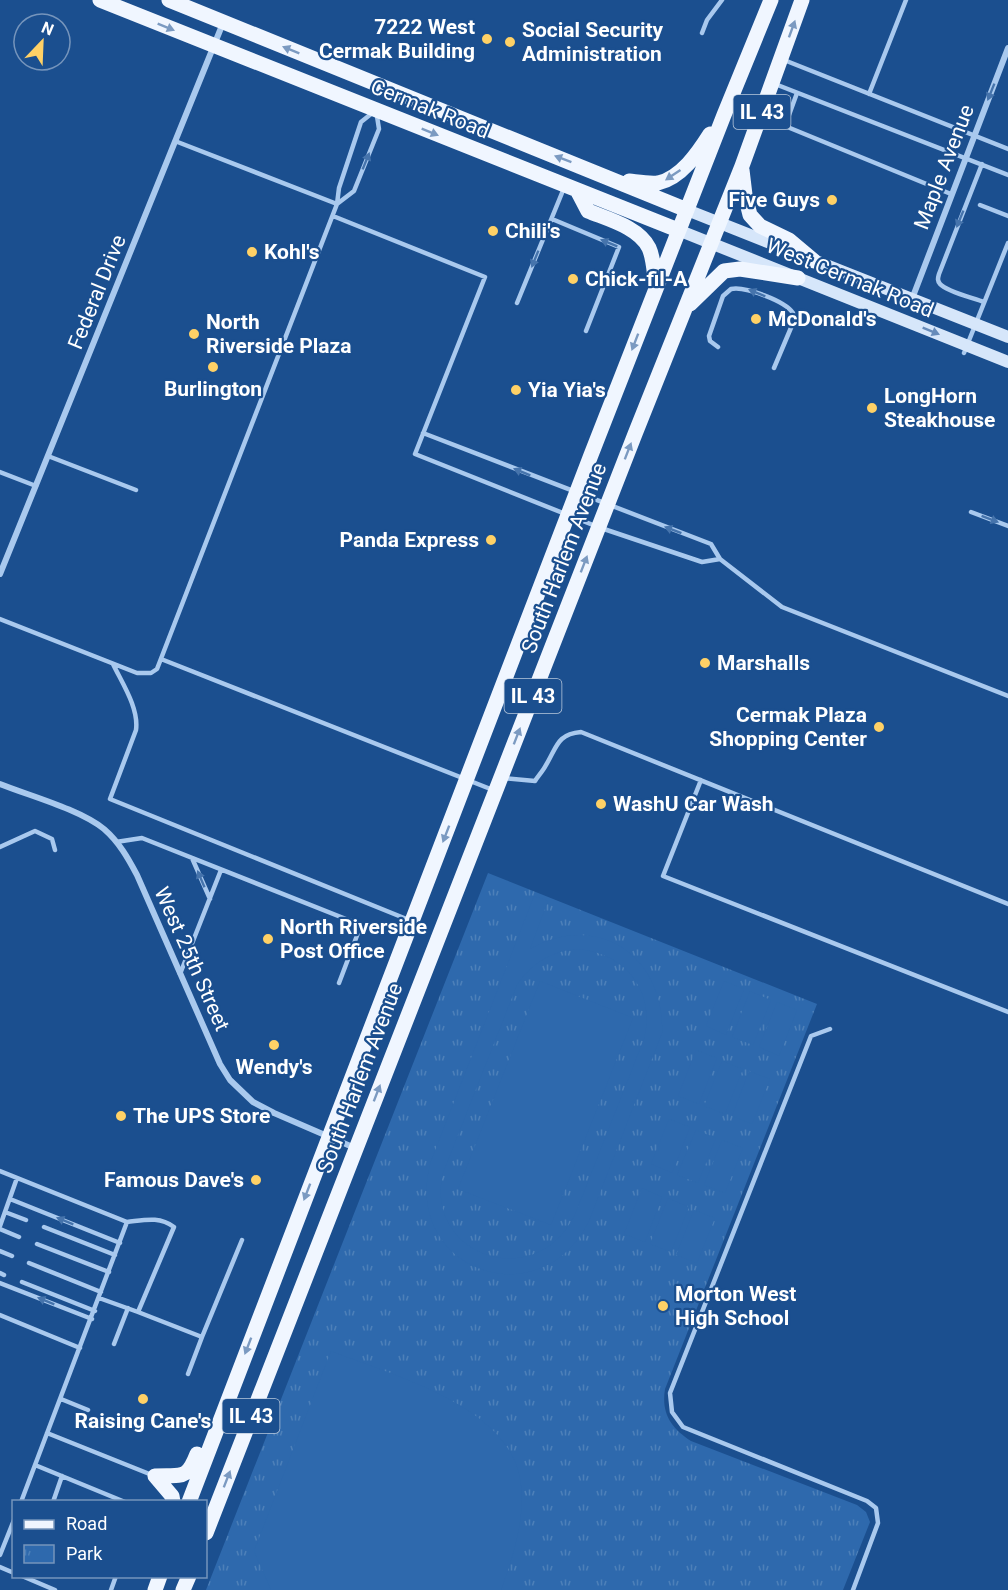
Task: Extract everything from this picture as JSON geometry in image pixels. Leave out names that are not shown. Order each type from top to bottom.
[{"type":"main road","name":"Cermak Road","points":[[100,0],[678,230]]},
{"type":"main road","name":"Cermak Road","points":[[169,0],[687,210]]},
{"type":"main road","name":"South Harlem Avenue","points":[[190,1500],[678,230],[771,0]]},
{"type":"main road","name":"South Harlem Avenue","points":[[207,1530],[598,527],[742,166],[802,0]]},
{"type":"main road","points":[[607,177],[656,183],[668,179],[700,150],[724,114]]},
{"type":"main road","points":[[742,166],[750,215],[760,226],[789,240],[814,261]]},
{"type":"main road","points":[[571,188],[588,211],[636,233],[649,247],[656,288]]},
{"type":"main road","name":"West Cermak Road","points":[[687,210],[1008,337]]},
{"type":"main road","name":"West Cermak Road","points":[[678,230],[965,349],[1008,362]]},
{"type":"main road","points":[[684,311],[724,271],[740,269],[798,278]]},
{"type":"main road","points":[[155,1476],[183,1476],[191,1469],[211,1420],[228,1400]]},
{"type":"main road","points":[[155,1476],[172,1496],[173,1500]]},
{"type":"street","name":"Federal Drive","points":[[0,574],[223,22]]},
{"type":"street","name":"Maple Avenue","points":[[912,299],[1008,48]]},
{"type":"street","name":"West 25th Street","points":[[0,783],[84,816],[104,829],[116,842],[137,875],[220,1064],[240,1092],[274,1113],[355,1148]]},
{"type":"lane","points":[[702,33],[707,20],[722,0]]},
{"type":"lane","points":[[869,94],[906,0]]},
{"type":"lane","points":[[781,59],[1008,150]]},
{"type":"lane","points":[[772,83],[1008,175]]},
{"type":"lane","points":[[797,93],[785,126],[951,194]]},
{"type":"lane","points":[[0,619],[144,674],[157,669],[333,216],[339,188],[361,122],[376,110],[380,129],[354,191],[337,204]]},
{"type":"lane","points":[[175,141],[337,204]]},
{"type":"lane","points":[[982,164],[938,280],[948,289],[984,302]]},
{"type":"lane","points":[[517,303],[552,219],[571,188]]},
{"type":"lane","points":[[980,205],[1008,216]]},
{"type":"lane","points":[[333,216],[485,277],[415,454],[598,527],[702,561],[720,559]]},
{"type":"lane","points":[[552,219],[620,247],[586,331]]},
{"type":"lane","points":[[965,349],[1008,243]]},
{"type":"lane","points":[[718,347],[710,341],[709,336],[723,296],[731,289],[743,288],[785,304],[793,313],[793,323],[774,368]]},
{"type":"lane","points":[[423,433],[607,506],[711,544],[720,559],[782,608],[1008,696]]},
{"type":"lane","points":[[48,456],[136,490]]},
{"type":"lane","points":[[0,472],[36,486]]},
{"type":"lane","points":[[972,512],[1008,526]]},
{"type":"lane","points":[[161,659],[467,779],[498,784],[535,781],[557,742],[569,733],[581,732],[1008,904]]},
{"type":"lane","points":[[113,664],[135,712],[137,723],[110,799],[412,921]]},
{"type":"lane","points":[[701,780],[663,876],[1008,1012]]},
{"type":"lane","points":[[0,847],[35,831],[52,839],[55,850]]},
{"type":"lane","points":[[116,842],[142,838],[361,925],[339,983]]},
{"type":"lane","points":[[192,858],[210,899]]},
{"type":"lane","points":[[180,974],[221,870]]},
{"type":"lane","points":[[830,1029],[811,1036],[670,1393],[672,1412],[683,1427],[867,1501],[876,1508],[878,1523],[853,1590]]},
{"type":"lane","points":[[0,1171],[128,1222],[152,1219],[164,1221],[174,1227],[138,1312]]},
{"type":"lane","points":[[17,1178],[0,1228],[19,1237]]},
{"type":"lane","points":[[10,1199],[120,1243]]},
{"type":"lane","points":[[5,1212],[26,1220]]},
{"type":"lane","points":[[22,1500],[128,1222]]},
{"type":"lane","points":[[44,1227],[115,1255]]},
{"type":"lane","points":[[188,1374],[242,1240]]},
{"type":"lane","points":[[37,1244],[109,1272]]},
{"type":"lane","points":[[0,1251],[12,1256]]},
{"type":"lane","points":[[29,1263],[128,1308],[202,1336]]},
{"type":"lane","points":[[22,1282],[95,1311]]},
{"type":"lane","points":[[0,1283],[92,1319]]},
{"type":"lane","points":[[114,1344],[128,1308]]},
{"type":"lane","points":[[0,1315],[80,1348]]},
{"type":"lane","points":[[61,1399],[88,1410]]},
{"type":"lane","points":[[47,1433],[155,1476]]},
{"type":"lane","points":[[35,1465],[120,1500]]},
{"type":"lane","points":[[53,1500],[62,1476]]},
{"type":"lane","points":[[0,1555],[12,1525]]},
{"type":"lane","points":[[25,1578],[55,1590]]},
{"type":"green space","name":"Morton West High School","points":[[488,873],[817,1004],[665,1389],[664,1398],[669,1419],[678,1431],[691,1441],[857,1505],[866,1512],[870,1522],[843,1590],[206,1590]]},
{"type":"green space","points":[[534,896],[548,901],[530,949],[555,938],[580,935],[602,938],[623,948],[639,963],[652,982],[660,1006],[662,1033],[589,1221],[567,1252],[539,1269],[509,1274],[480,1269],[454,1253],[436,1230],[427,1198],[431,1161]],"holes":[[[576,949],[593,952],[622,966],[641,990],[647,1021],[644,1039],[576,1212],[559,1238],[536,1253],[512,1258],[488,1255],[466,1244],[450,1226],[441,1202],[443,1173],[517,985],[535,965],[550,956]]]},
{"type":"green space","points":[[540,981],[633,1018],[551,1225],[458,1189]]},
{"type":"green space","points":[[724,981],[744,989],[726,1035],[706,1026]]},
{"type":"green space","points":[[750,991],[771,1000],[753,1045],[732,1037]]},
{"type":"green space","points":[[777,1002],[797,1010],[779,1056],[759,1047]]},
{"type":"green space","points":[[696,1050],[717,1058],[699,1104],[678,1096]]},
{"type":"green space","points":[[722,1061],[743,1069],[725,1114],[704,1106]]},
{"type":"green space","points":[[749,1071],[770,1079],[752,1124],[732,1116]]},
{"type":"green space","points":[[669,1119],[690,1127],[672,1173],[651,1164]]},
{"type":"green space","points":[[696,1130],[716,1138],[698,1183],[677,1175]]},
{"type":"green space","points":[[722,1140],[743,1148],[725,1193],[704,1185]]},
{"type":"green space","points":[[642,1188],[662,1197],[645,1242],[624,1234]]},
{"type":"green space","points":[[668,1198],[689,1207],[671,1252],[650,1244]]},
{"type":"green space","points":[[694,1210],[715,1218],[697,1263],[676,1255]]},
{"type":"green space","points":[[331,1351],[439,1394],[466,1409],[489,1426],[507,1447],[518,1470],[522,1500],[515,1547],[501,1590],[271,1590],[254,1551]]},
{"type":"place","name":"7222 West Cermak Building","points":[[487,39]]},
{"type":"place","name":"Social Security Administration","points":[[510,42]]},
{"type":"place","name":"Five Guys","points":[[832,200]]},
{"type":"place","name":"Chili's","points":[[493,231]]},
{"type":"place","name":"Kohl's","points":[[252,252]]},
{"type":"place","name":"Chick-fil-A","points":[[573,279]]},
{"type":"place","name":"McDonald's","points":[[756,319]]},
{"type":"place","name":"North Riverside Plaza","points":[[194,334]]},
{"type":"place","name":"Burlington","points":[[213,367]]},
{"type":"place","name":"Yia Yia's","points":[[516,390]]},
{"type":"place","name":"LongHorn Steakhouse","points":[[872,408]]},
{"type":"place","name":"Panda Express","points":[[491,540]]},
{"type":"place","name":"Marshalls","points":[[705,663]]},
{"type":"place","name":"Cermak Plaza Shopping Center","points":[[879,727]]},
{"type":"place","name":"WashU Car Wash","points":[[601,804]]},
{"type":"place","name":"North Riverside Post Office","points":[[268,939]]},
{"type":"place","name":"Wendy's","points":[[274,1045]]},
{"type":"place","name":"The UPS Store","points":[[121,1116]]},
{"type":"place","name":"Famous Dave's","points":[[256,1180]]},
{"type":"place","name":"Morton West High School","points":[[663,1306]]},
{"type":"place","name":"Raising Cane's","points":[[143,1399]]}]
